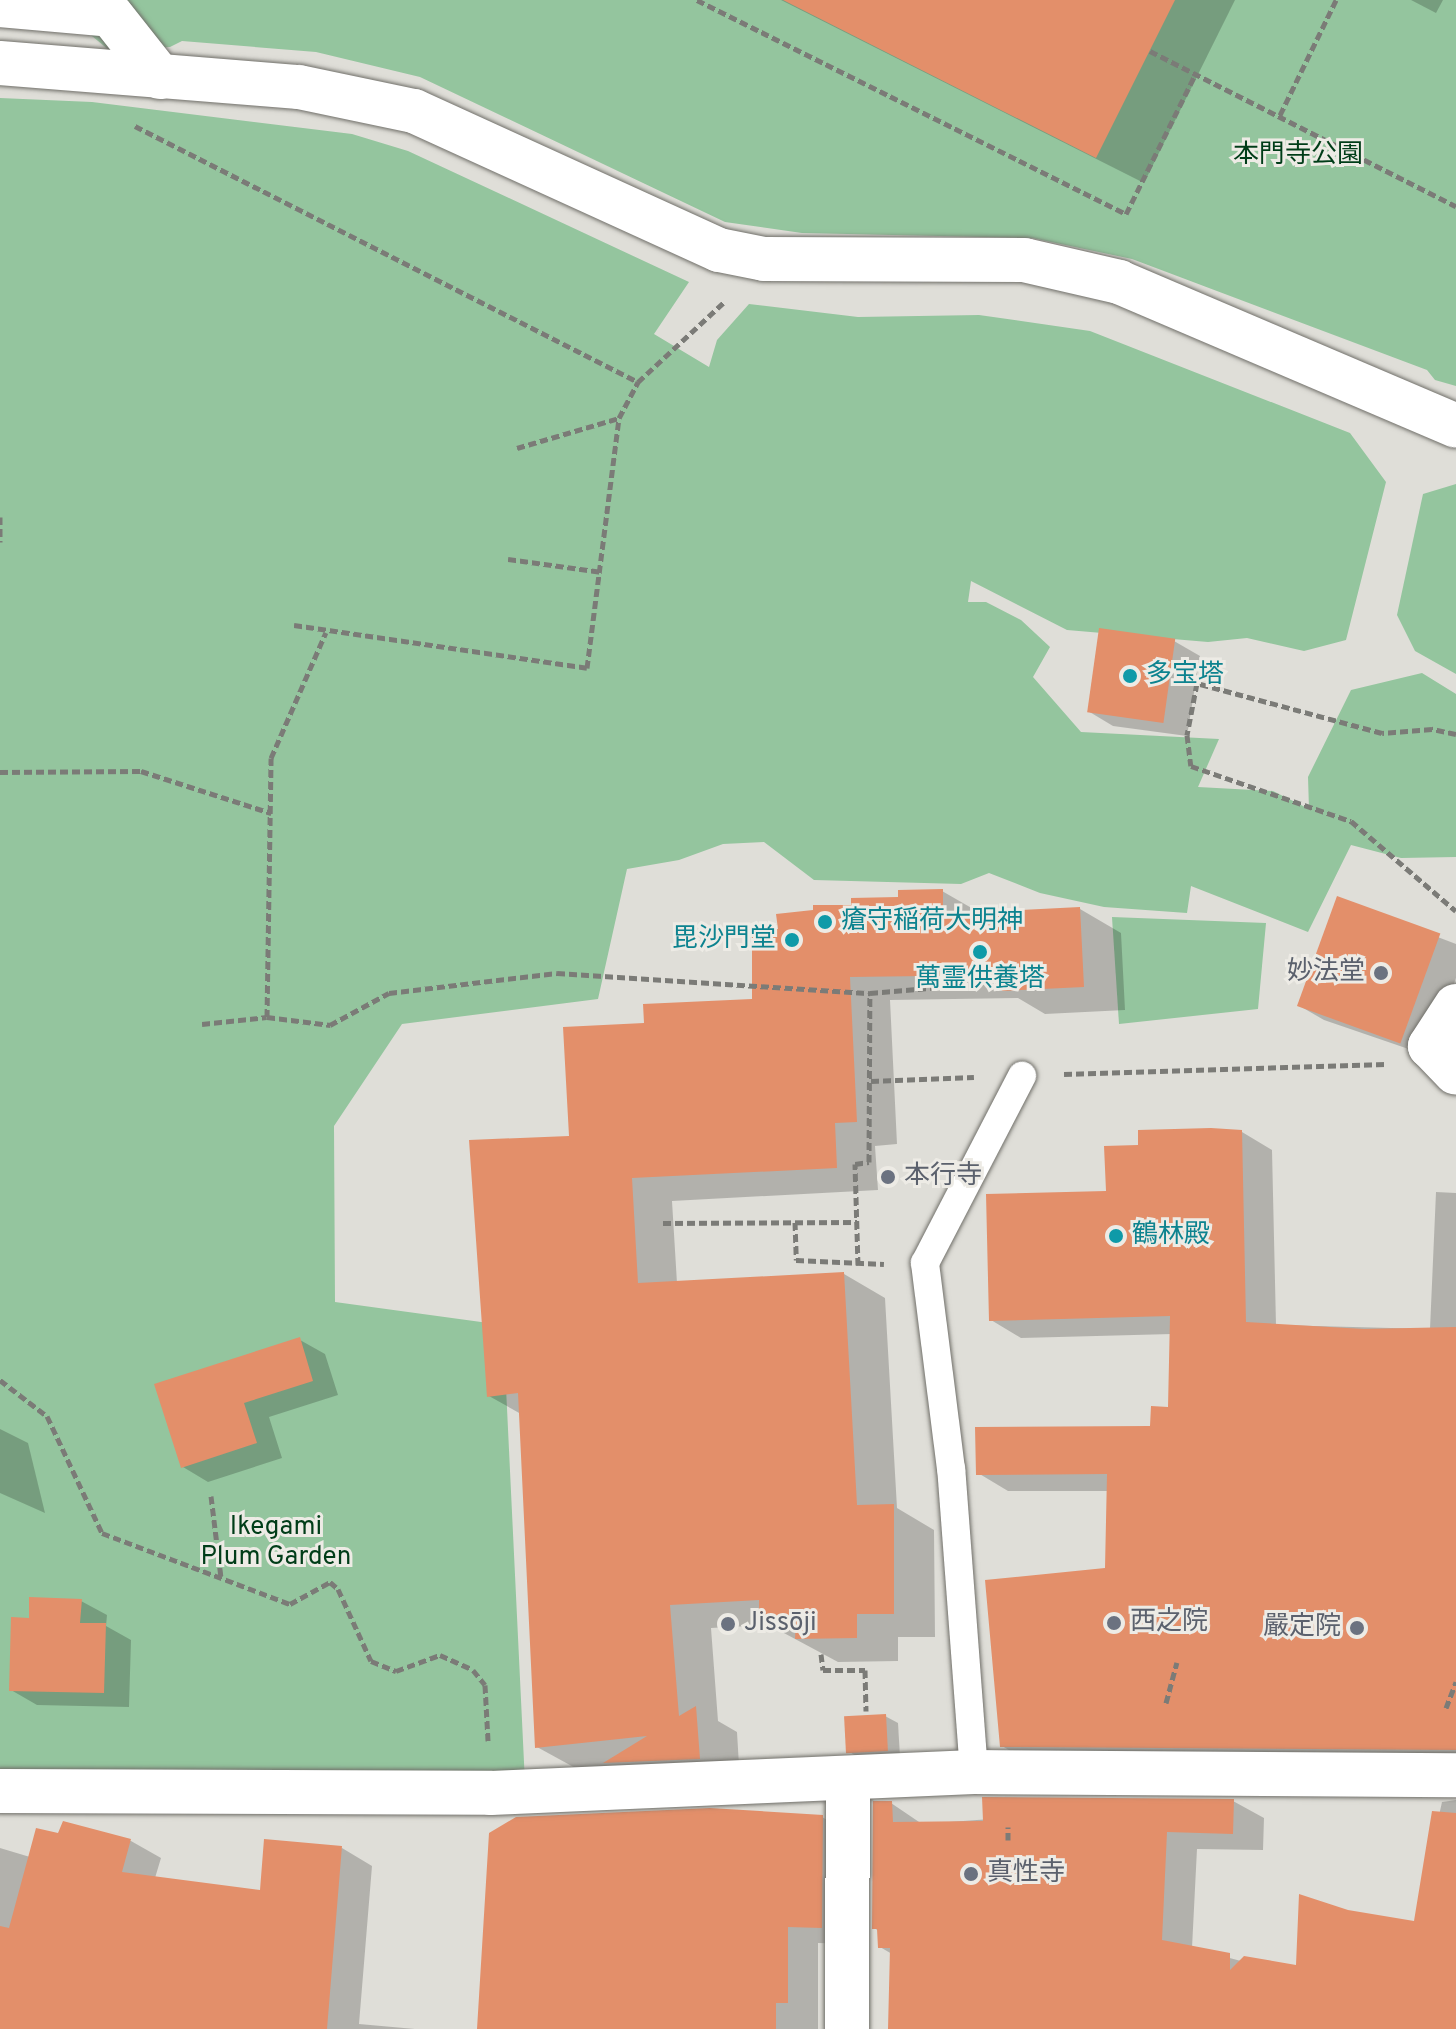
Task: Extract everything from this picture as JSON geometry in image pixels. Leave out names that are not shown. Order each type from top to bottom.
[{"type":"street","points":[[0,5],[111,15],[160,77]]},
{"type":"street","points":[[0,63],[299,87],[414,111],[734,253],[778,260],[1024,260],[1119,282],[1456,426]]},
{"type":"street","points":[[1443,1060],[1456,1006]]},
{"type":"street","points":[[2,1799],[491,1793],[974,1772],[1456,1775]]},
{"type":"street","points":[[847,2029],[848,1778]]},
{"type":"lane","points":[[974,1772],[951,1469],[925,1263],[1022,1076]]},
{"type":"path","points":[[697,0],[1126,214],[1196,73]]},
{"type":"path","points":[[1280,115],[1336,0]]},
{"type":"path","points":[[1150,51],[1456,206]]},
{"type":"path","points":[[134,126],[638,382]]},
{"type":"path","points":[[294,625],[587,668],[602,572],[619,418],[638,382],[731,296]]},
{"type":"path","points":[[517,448],[619,418]]},
{"type":"path","points":[[0,517],[0,542]]},
{"type":"path","points":[[508,559],[602,572]]},
{"type":"path","points":[[267,1017],[271,758],[326,632]]},
{"type":"path","points":[[1456,734],[1432,729],[1382,733],[1197,683],[1187,735],[1191,766],[1351,821],[1456,911]]},
{"type":"path","points":[[0,772],[141,771],[271,813]]},
{"type":"path","points":[[202,1024],[267,1017],[330,1025],[389,993],[557,973],[870,993],[976,984],[975,961]]},
{"type":"path","points":[[858,1265],[855,1164],[869,1162],[870,993]]},
{"type":"path","points":[[871,1081],[1410,1064],[1443,1060]]},
{"type":"path","points":[[795,1222],[796,1260],[858,1265],[925,1263]]},
{"type":"path","points":[[663,1223],[857,1222]]},
{"type":"path","points":[[0,1380],[47,1416],[102,1533],[290,1604],[330,1582],[338,1589],[371,1661],[396,1671],[440,1655],[473,1670],[485,1685],[491,1793]]},
{"type":"path","points":[[211,1496],[221,1578]]},
{"type":"path","points":[[821,1654],[823,1670],[865,1670],[866,1711]]},
{"type":"path","points":[[1166,1703],[1177,1662]]},
{"type":"path","points":[[1446,1708],[1456,1682]]},
{"type":"path","points":[[1008,1827],[1008,1840]]},
{"type":"green space","name":"本門寺公園","points":[[81,0],[1456,0],[1456,386],[1435,380],[1427,370],[1132,259],[1032,238],[802,233],[725,222],[420,77],[316,52],[182,41],[170,47],[109,50],[81,27]]},
{"type":"green space","name":"Ikegami Plum Garden","points":[[0,98],[92,102],[352,134],[408,151],[689,282],[654,334],[709,367],[717,340],[749,304],[858,317],[979,315],[1090,331],[1350,433],[1386,482],[1346,640],[1304,651],[1247,638],[1208,642],[1067,630],[971,581],[968,602],[986,602],[1021,620],[1050,647],[1033,677],[1081,732],[1219,739],[1198,787],[1273,791],[1309,809],[1308,777],[1351,690],[1422,673],[1456,694],[1456,857],[1401,858],[1351,845],[1308,932],[1191,886],[1187,913],[1104,907],[1040,893],[989,873],[961,884],[814,880],[764,842],[723,844],[679,860],[627,869],[598,999],[402,1024],[334,1126],[335,1302],[503,1325],[525,1783],[0,1775]]},
{"type":"green space","points":[[1456,484],[1456,674],[1415,651],[1397,615],[1423,494]]},
{"type":"green space","points":[[1112,917],[1266,923],[1258,1009],[1119,1024]]},
{"type":"building","points":[[783,0],[1175,0],[1096,158]]},
{"type":"building","name":"多宝塔","points":[[1099,628],[1175,639],[1163,723],[1087,712]]},
{"type":"building","points":[[943,889],[943,914],[1080,907],[1084,987],[1002,991],[1001,975],[850,977],[857,1122],[835,1123],[837,1168],[632,1178],[638,1283],[844,1272],[857,1505],[894,1504],[894,1614],[857,1614],[857,1638],[795,1639],[796,1621],[759,1621],[759,1600],[670,1605],[679,1716],[696,1706],[700,1759],[603,1763],[647,1736],[535,1748],[518,1393],[487,1397],[469,1140],[569,1136],[563,1027],[644,1023],[643,1004],[752,999],[752,929],[778,929],[776,914],[813,910],[813,905],[851,905],[851,898],[898,897],[898,890]]},
{"type":"building","points":[[1337,896],[1440,934],[1400,1044],[1297,1006]]},
{"type":"building","points":[[1138,1130],[1242,1130],[1246,1322],[1364,1329],[1456,1327],[1456,1750],[1000,1747],[985,1580],[1105,1568],[1107,1474],[976,1475],[975,1427],[1150,1426],[1151,1406],[1168,1407],[1170,1316],[989,1321],[986,1194],[1106,1191],[1104,1146],[1138,1145]]},
{"type":"building","points":[[300,1337],[313,1381],[244,1403],[257,1443],[181,1468],[154,1384]]},
{"type":"building","points":[[29,1597],[82,1599],[80,1623],[106,1623],[104,1693],[9,1691],[11,1617],[29,1618]]},
{"type":"building","points":[[886,1714],[888,1751],[846,1753],[844,1716]]},
{"type":"building","points":[[982,1797],[1234,1799],[1233,1834],[1167,1832],[1162,1940],[1230,1953],[1230,1970],[1244,1956],[1296,1965],[1299,1894],[1348,1910],[1414,1921],[1432,1811],[1456,1813],[1456,2029],[888,2029],[890,1948],[878,1948],[877,1929],[872,1929],[873,1801],[892,1801],[893,1822],[983,1821]]},
{"type":"building","points":[[710,1808],[823,1815],[822,1928],[788,1927],[788,2003],[776,2003],[776,2029],[477,2029],[489,1833],[516,1817]]},
{"type":"building","points":[[63,1821],[131,1839],[122,1872],[260,1890],[264,1839],[342,1846],[327,2029],[0,2029],[0,1926],[9,1928],[36,1828],[58,1833]]},
{"type":"place","name":"多宝塔","points":[[1130,676]]},
{"type":"place","name":"瘡守稲荷大明神","points":[[825,922]]},
{"type":"place","name":"毘沙門堂","points":[[792,940]]},
{"type":"place","name":"萬霊供養塔","points":[[980,952]]},
{"type":"place","name":"妙法堂","points":[[1381,973]]},
{"type":"place","name":"本行寺","points":[[888,1177]]},
{"type":"place","name":"鶴林殿","points":[[1116,1236]]},
{"type":"place","name":"西之院","points":[[1114,1623]]},
{"type":"place","name":"Jissōji","points":[[728,1624]]},
{"type":"place","name":"嚴定院","points":[[1357,1628]]},
{"type":"place","name":"真性寺","points":[[971,1874]]}]
